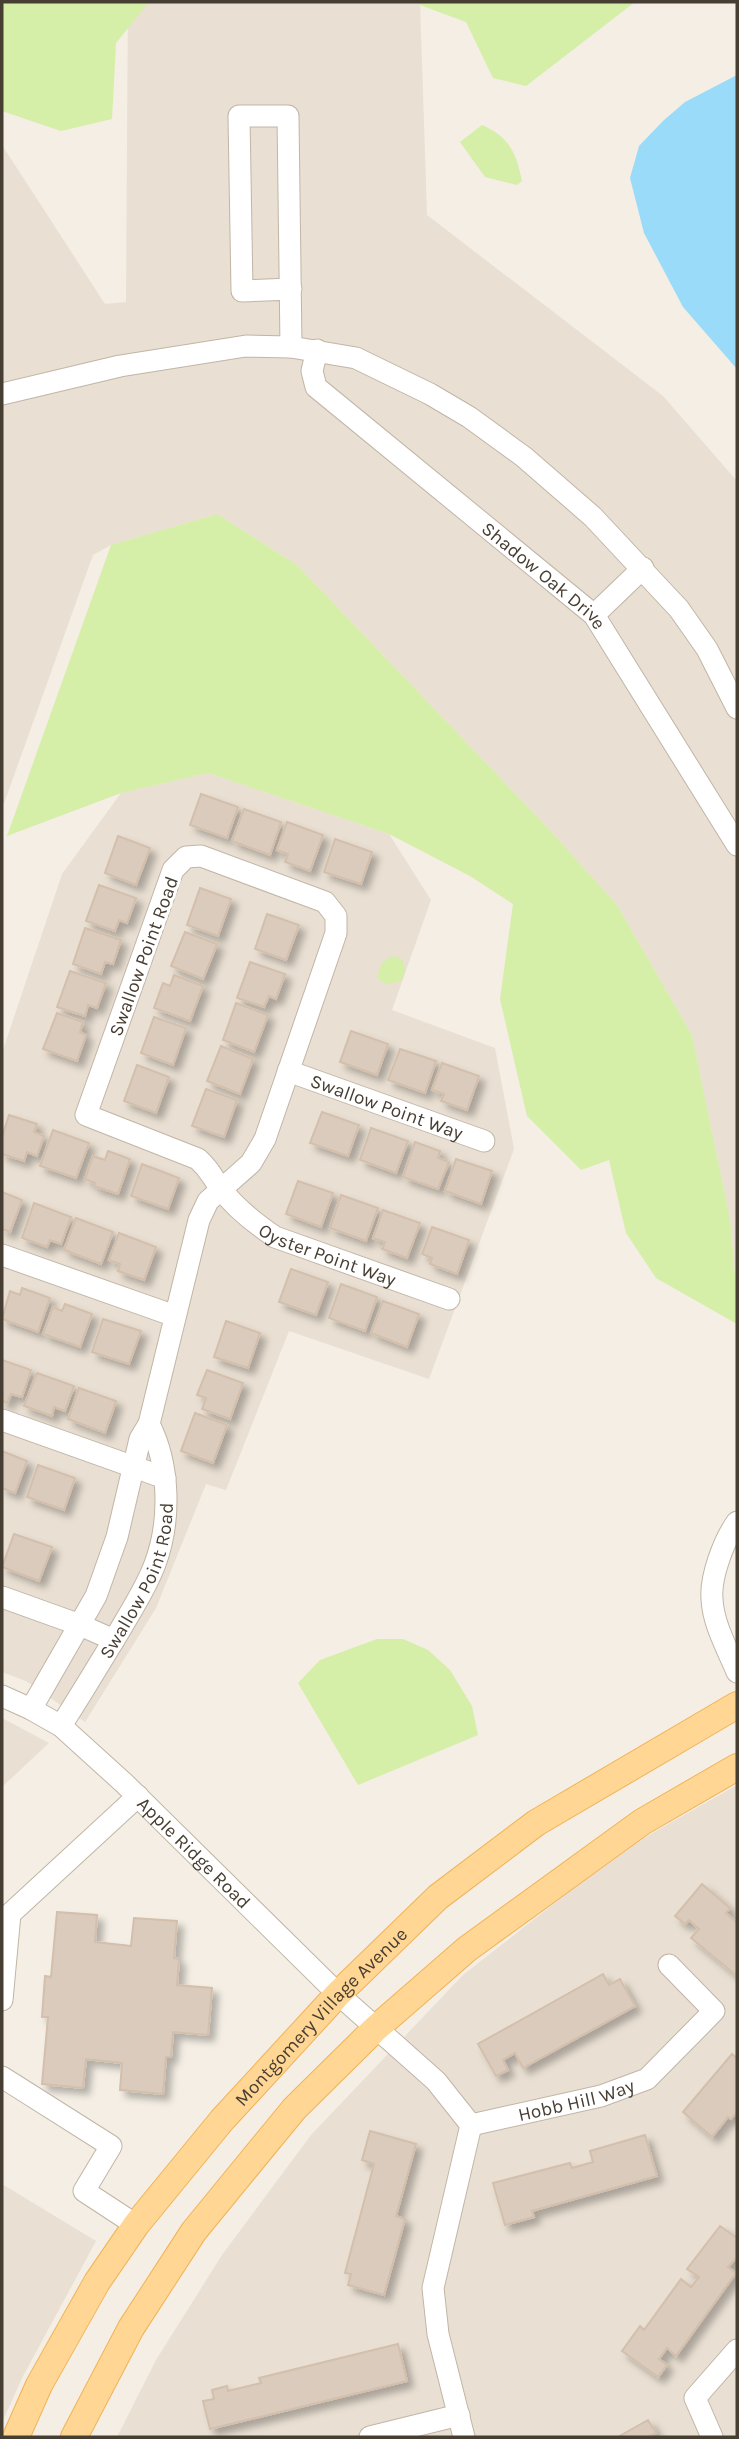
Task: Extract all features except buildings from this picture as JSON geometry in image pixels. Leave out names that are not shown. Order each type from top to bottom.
[{"type":"main road","name":"Montgomery Village Avenue","points":[[16,2437],[39,2385],[97,2281],[136,2225],[222,2120],[338,1994],[438,1897],[536,1823],[737,1705]]},
{"type":"main road","points":[[75,2437],[131,2328],[194,2231],[294,2109],[375,2029],[467,1949],[642,1822],[737,1768]]},
{"type":"street","points":[[291,289],[242,291],[239,116],[288,116],[291,289],[291,346]]},
{"type":"street","points":[[5,386],[246,346],[291,346],[356,358],[430,394],[469,417],[524,457],[593,517],[679,609],[706,649],[737,708]]},
{"type":"street","name":"Shadow Oak Drive","points":[[317,350],[312,371],[316,387],[594,615],[737,845]]},
{"type":"street","points":[[594,615],[643,568]]},
{"type":"street","name":"Swallow Point Road","points":[[31,1709],[96,1596],[108,1564],[140,1439],[149,1424],[199,1220],[208,1201],[251,1163],[265,1139],[336,933],[336,916],[325,902],[201,856],[187,857],[173,870],[86,1115],[198,1159],[212,1171],[220,1189]]},
{"type":"street","name":"Swallow Point Way","points":[[288,1071],[484,1142]]},
{"type":"street","name":"Oyster Point Way","points":[[220,1189],[251,1221],[275,1237],[449,1300]]},
{"type":"street","points":[[2,1255],[175,1315]]},
{"type":"street","points":[[2,1420],[165,1478]]},
{"type":"street","name":"Swallow Point Road","points":[[61,1726],[114,1640],[155,1564],[165,1511],[165,1478],[156,1438],[149,1424]]},
{"type":"street","points":[[737,1522],[726,1538],[712,1599],[721,1633],[737,1672]]},
{"type":"street","points":[[2,1597],[114,1640]]},
{"type":"street","name":"Apple Ridge Road","points":[[2,1696],[61,1726],[138,1796],[375,2029]]},
{"type":"street","points":[[2,2000],[10,1914],[138,1796]]},
{"type":"street","name":"Hobb Hill Way","points":[[471,2125],[601,2096],[647,2079],[714,2011],[669,1965]]},
{"type":"street","points":[[375,2029],[436,2081],[471,2125],[433,2288],[438,2334],[464,2437]]},
{"type":"street","points":[[2,2077],[111,2146],[84,2191],[136,2225]]},
{"type":"street","points":[[712,2437],[695,2398],[737,2350]]},
{"type":"street","points":[[370,2437],[459,2415]]},
{"type":"shaded area","points":[[128,2],[420,2],[427,215],[663,396],[737,481],[737,1297],[730,1219],[692,1035],[617,905],[547,827],[297,565],[217,514],[111,545],[93,555],[2,809],[2,145],[105,304],[126,302]]},
{"type":"shaded area","points":[[208,773],[389,834],[431,900],[392,1010],[495,1048],[514,1149],[429,1379],[289,1331],[226,1490],[206,1484],[156,1608],[85,1722],[26,1681],[2,1672],[2,1053],[62,874],[121,793]]},
{"type":"shaded area","points":[[2,1718],[49,1743],[2,1787]]},
{"type":"shaded area","points":[[737,1785],[737,2437],[117,2437],[156,2360],[222,2255],[311,2135],[463,1975],[565,1895],[644,1838]]},
{"type":"shaded area","points":[[2,2184],[96,2241],[22,2378],[2,2423]]},
{"type":"green space","points":[[2,2],[149,2],[116,43],[112,119],[61,131],[2,111]]},
{"type":"green space","points":[[412,2],[635,2],[526,86],[493,78],[466,22]]},
{"type":"green space","points":[[482,125],[499,135],[510,147],[522,181],[517,185],[485,177],[460,142]]},
{"type":"green space","points":[[217,514],[297,565],[547,827],[617,905],[692,1035],[730,1219],[737,1324],[656,1278],[626,1233],[609,1160],[581,1170],[527,1116],[500,999],[513,904],[470,876],[389,834],[208,773],[121,793],[7,836],[111,545]]},
{"type":"green space","points":[[392,956],[402,959],[405,970],[402,980],[386,983],[377,977],[382,963]]},
{"type":"green space","points":[[377,1639],[403,1639],[428,1650],[450,1670],[472,1706],[478,1735],[358,1785],[298,1683],[320,1660]]},
{"type":"water","points":[[737,75],[737,369],[683,307],[644,233],[630,178],[639,146],[663,121],[685,102]]}]
